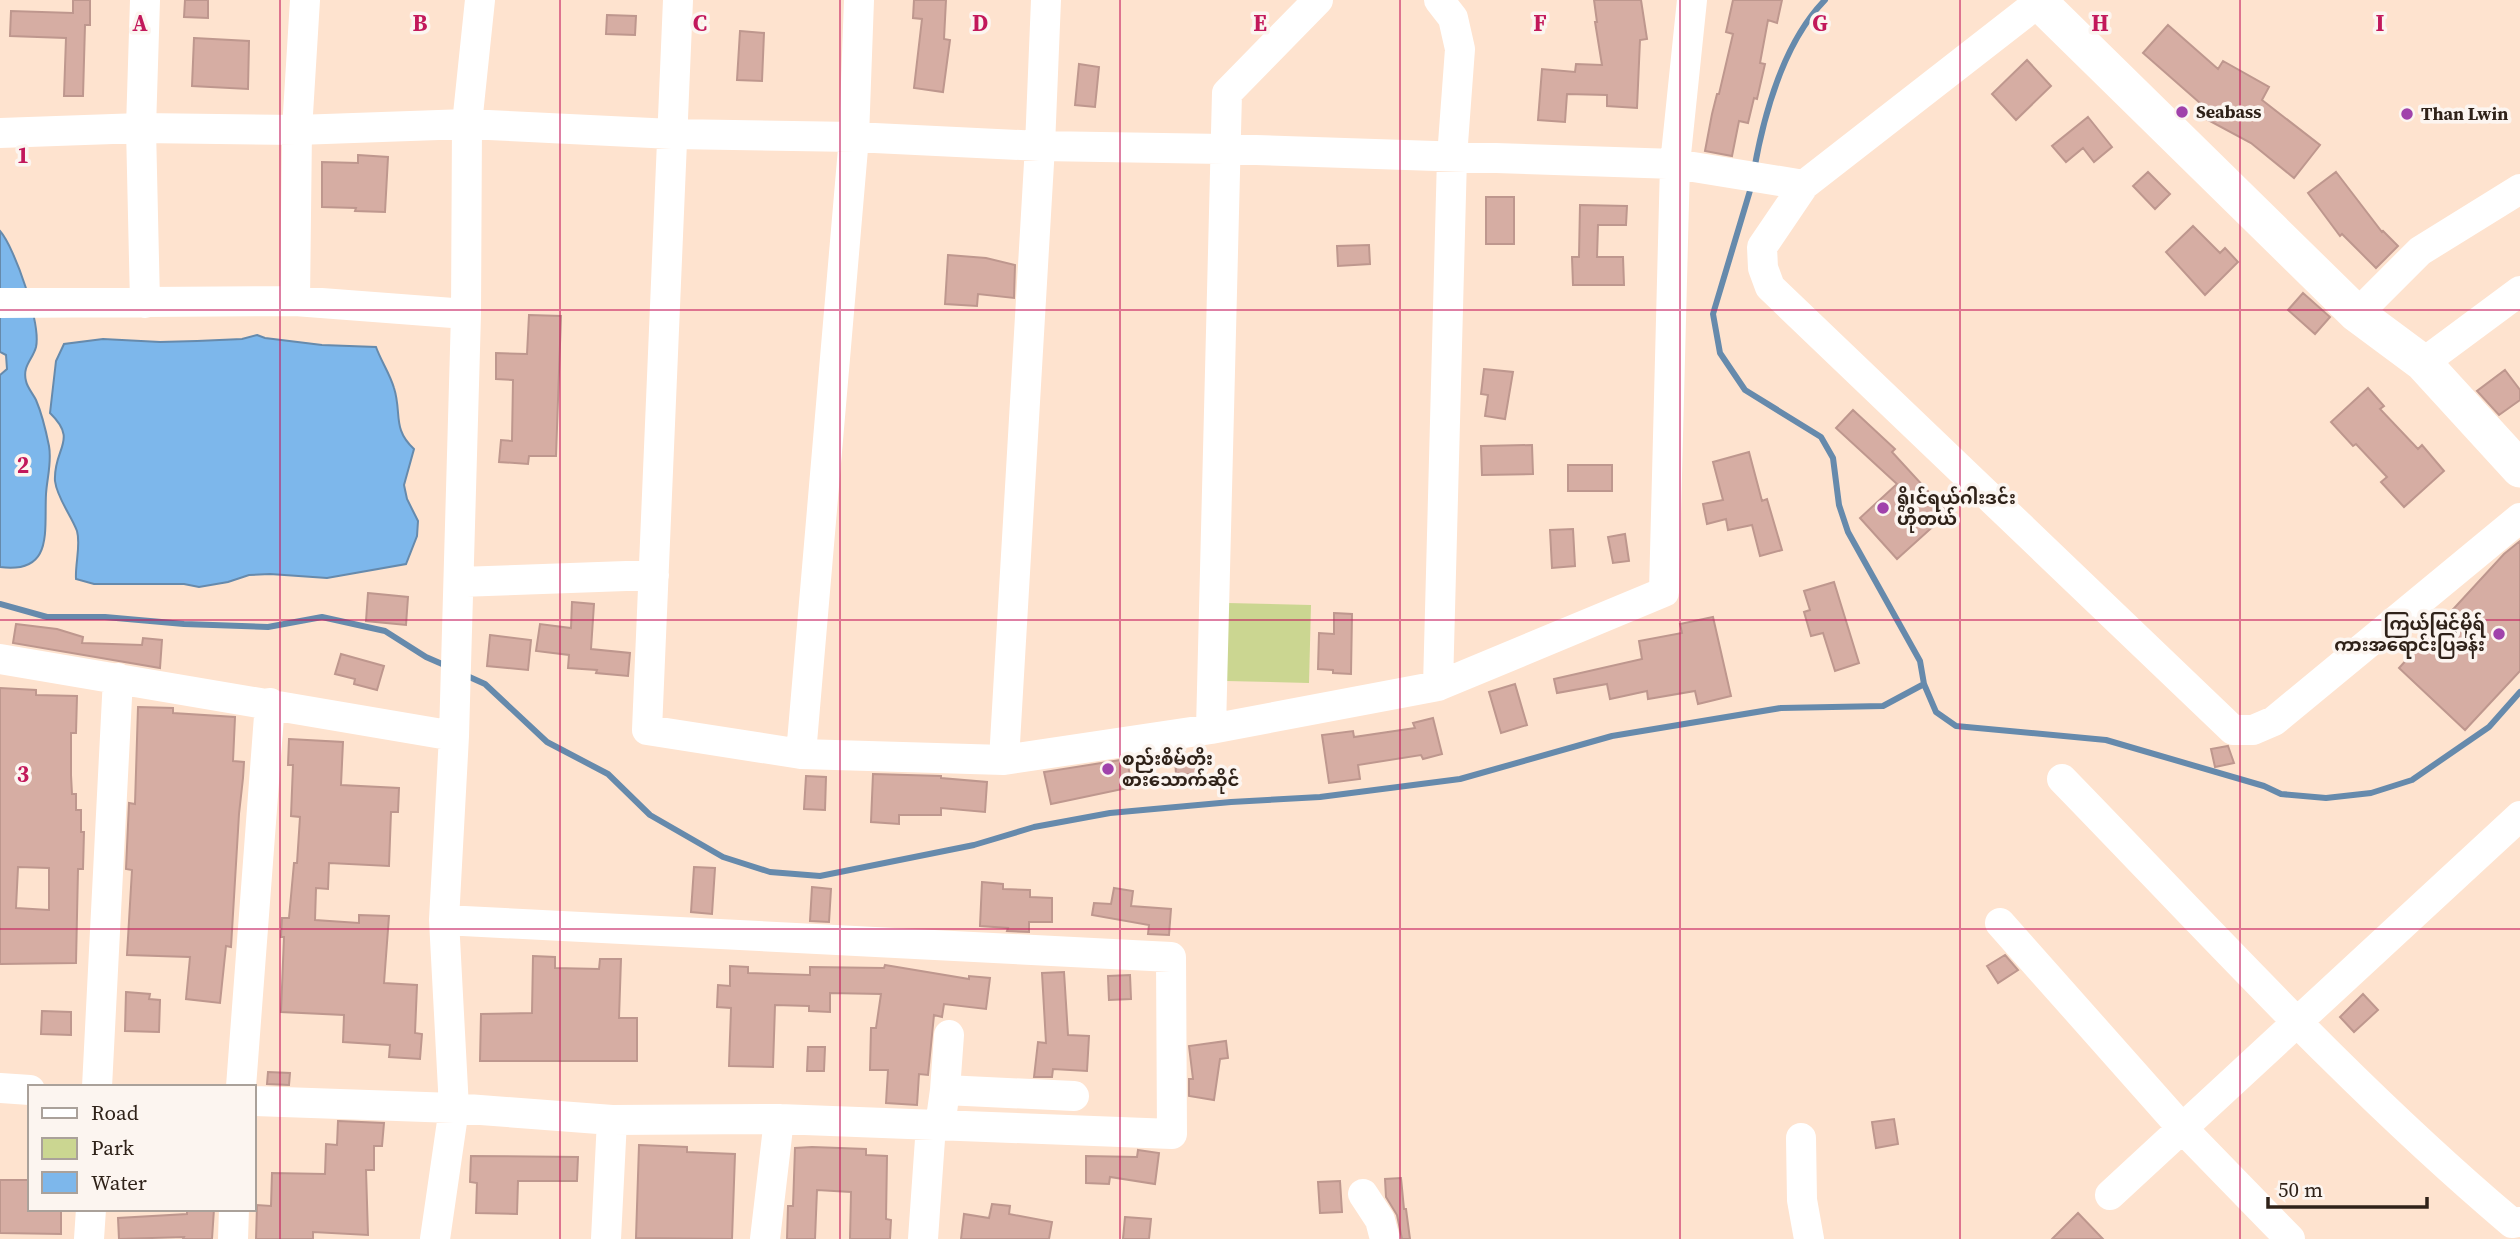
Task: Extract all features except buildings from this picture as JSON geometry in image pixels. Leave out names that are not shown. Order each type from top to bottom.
[{"type":"main road","points":[[2038,1],[2357,314],[2423,363],[2520,469]]},
{"type":"street","points":[[145,0],[141,128],[145,303]]},
{"type":"street","points":[[296,301],[297,130],[305,0]]},
{"type":"street","points":[[435,1239],[454,1108],[444,920],[454,736],[466,314],[467,124],[480,0]]},
{"type":"street","points":[[678,0],[648,730],[800,754],[1004,760],[1211,729],[1438,686],[1664,592],[1675,164],[1692,0]]},
{"type":"street","points":[[800,754],[854,137],[859,0]]},
{"type":"street","points":[[1004,760],[1046,0]]},
{"type":"street","points":[[1211,729],[1227,93],[1318,0]]},
{"type":"street","points":[[1438,0],[1453,18],[1460,50],[1452,157],[1438,686]]},
{"type":"street","points":[[2038,1],[1804,185],[1762,247],[1763,268],[1770,287],[2233,730],[2253,730],[2274,721],[2520,518]]},
{"type":"street","points":[[0,133],[141,128],[297,130],[467,124],[672,134],[854,137],[1040,146],[1224,149],[1675,164],[1804,185]]},
{"type":"street","points":[[2357,314],[2420,251],[2520,189]]},
{"type":"street","points":[[2423,363],[2520,291]]},
{"type":"street","points":[[0,303],[296,301],[466,314]]},
{"type":"street","points":[[458,582],[654,575]]},
{"type":"street","points":[[0,659],[454,736]]},
{"type":"street","points":[[97,1085],[118,678]]},
{"type":"street","points":[[241,1085],[270,703]]},
{"type":"street","points":[[2062,779],[2297,1022],[2438,1160],[2512,1223],[2520,1222]]},
{"type":"street","points":[[2110,1195],[2520,816]]},
{"type":"street","points":[[256,1101],[454,1108],[612,1120],[779,1119],[1172,1134],[1171,957],[444,920]]},
{"type":"street","points":[[2000,923],[2182,1128],[2290,1239]]},
{"type":"street","points":[[923,1239],[936,1125],[945,1090],[949,1035]]},
{"type":"street","points":[[0,1088],[28,1090]]},
{"type":"street","points":[[945,1090],[1074,1096]]},
{"type":"street","points":[[765,1239],[779,1119]]},
{"type":"street","points":[[606,1239],[612,1120]]},
{"type":"street","points":[[1801,1138],[1802,1200],[1809,1239]]},
{"type":"street","points":[[1363,1194],[1380,1220],[1385,1239]]},
{"type":"street","points":[[89,1239],[90,1211]]},
{"type":"street","points":[[233,1239],[234,1211]]},
{"type":"green space","points":[[1227,603],[1311,605],[1309,683],[1226,681]]},
{"type":"water","points":[[0,231],[13,253],[35,322],[36,347],[25,376],[40,411],[50,452],[42,547],[38,557],[30,564],[17,567],[0,567],[0,375],[7,369],[6,355],[0,352]]},
{"type":"water","points":[[257,335],[322,345],[376,347],[394,388],[400,428],[414,449],[404,485],[407,499],[418,521],[417,536],[406,564],[327,578],[249,575],[199,587],[184,584],[94,584],[76,579],[77,531],[58,494],[55,481],[57,460],[63,445],[63,431],[50,413],[56,361],[64,344],[103,339],[160,342],[242,339]]},
{"type":"waterway","points":[[1754,170],[1770,103],[1787,57],[1798,36],[1825,0]]},
{"type":"waterway","points":[[1752,184],[1713,314],[1720,353],[1745,390],[1821,437],[1833,458],[1839,505],[1848,532],[1920,661],[1924,684],[1936,712],[1956,726],[2106,740],[2264,786],[2281,794],[2326,798],[2371,793],[2412,780],[2489,727],[2520,692]]},
{"type":"waterway","points":[[0,604],[47,617],[105,617],[184,624],[268,627],[322,617],[385,631],[426,657],[449,667]]},
{"type":"waterway","points":[[465,675],[485,684],[547,742],[608,774],[650,815],[723,857],[770,872],[820,876],[974,845],[1034,827],[1110,813],[1320,797],[1460,779],[1612,736],[1781,708],[1883,706],[1924,684]]},
{"type":"place","name":"Seabass","points":[[2182,112]]},
{"type":"place","name":"Than Lwin","points":[[2407,114]]},
{"type":"place","name":"ရွိုင်ရယ်ဂါးဒင်း ဟိုတယ်","points":[[1883,508]]},
{"type":"place","name":"ကြယ်မြင့်မိုရ် ကားအရောင်းပြခန်း","points":[[2499,634]]},
{"type":"place","name":"စည်းစိမ်တိုး စားသောက်ဆိုင်","points":[[1108,769]]}]
